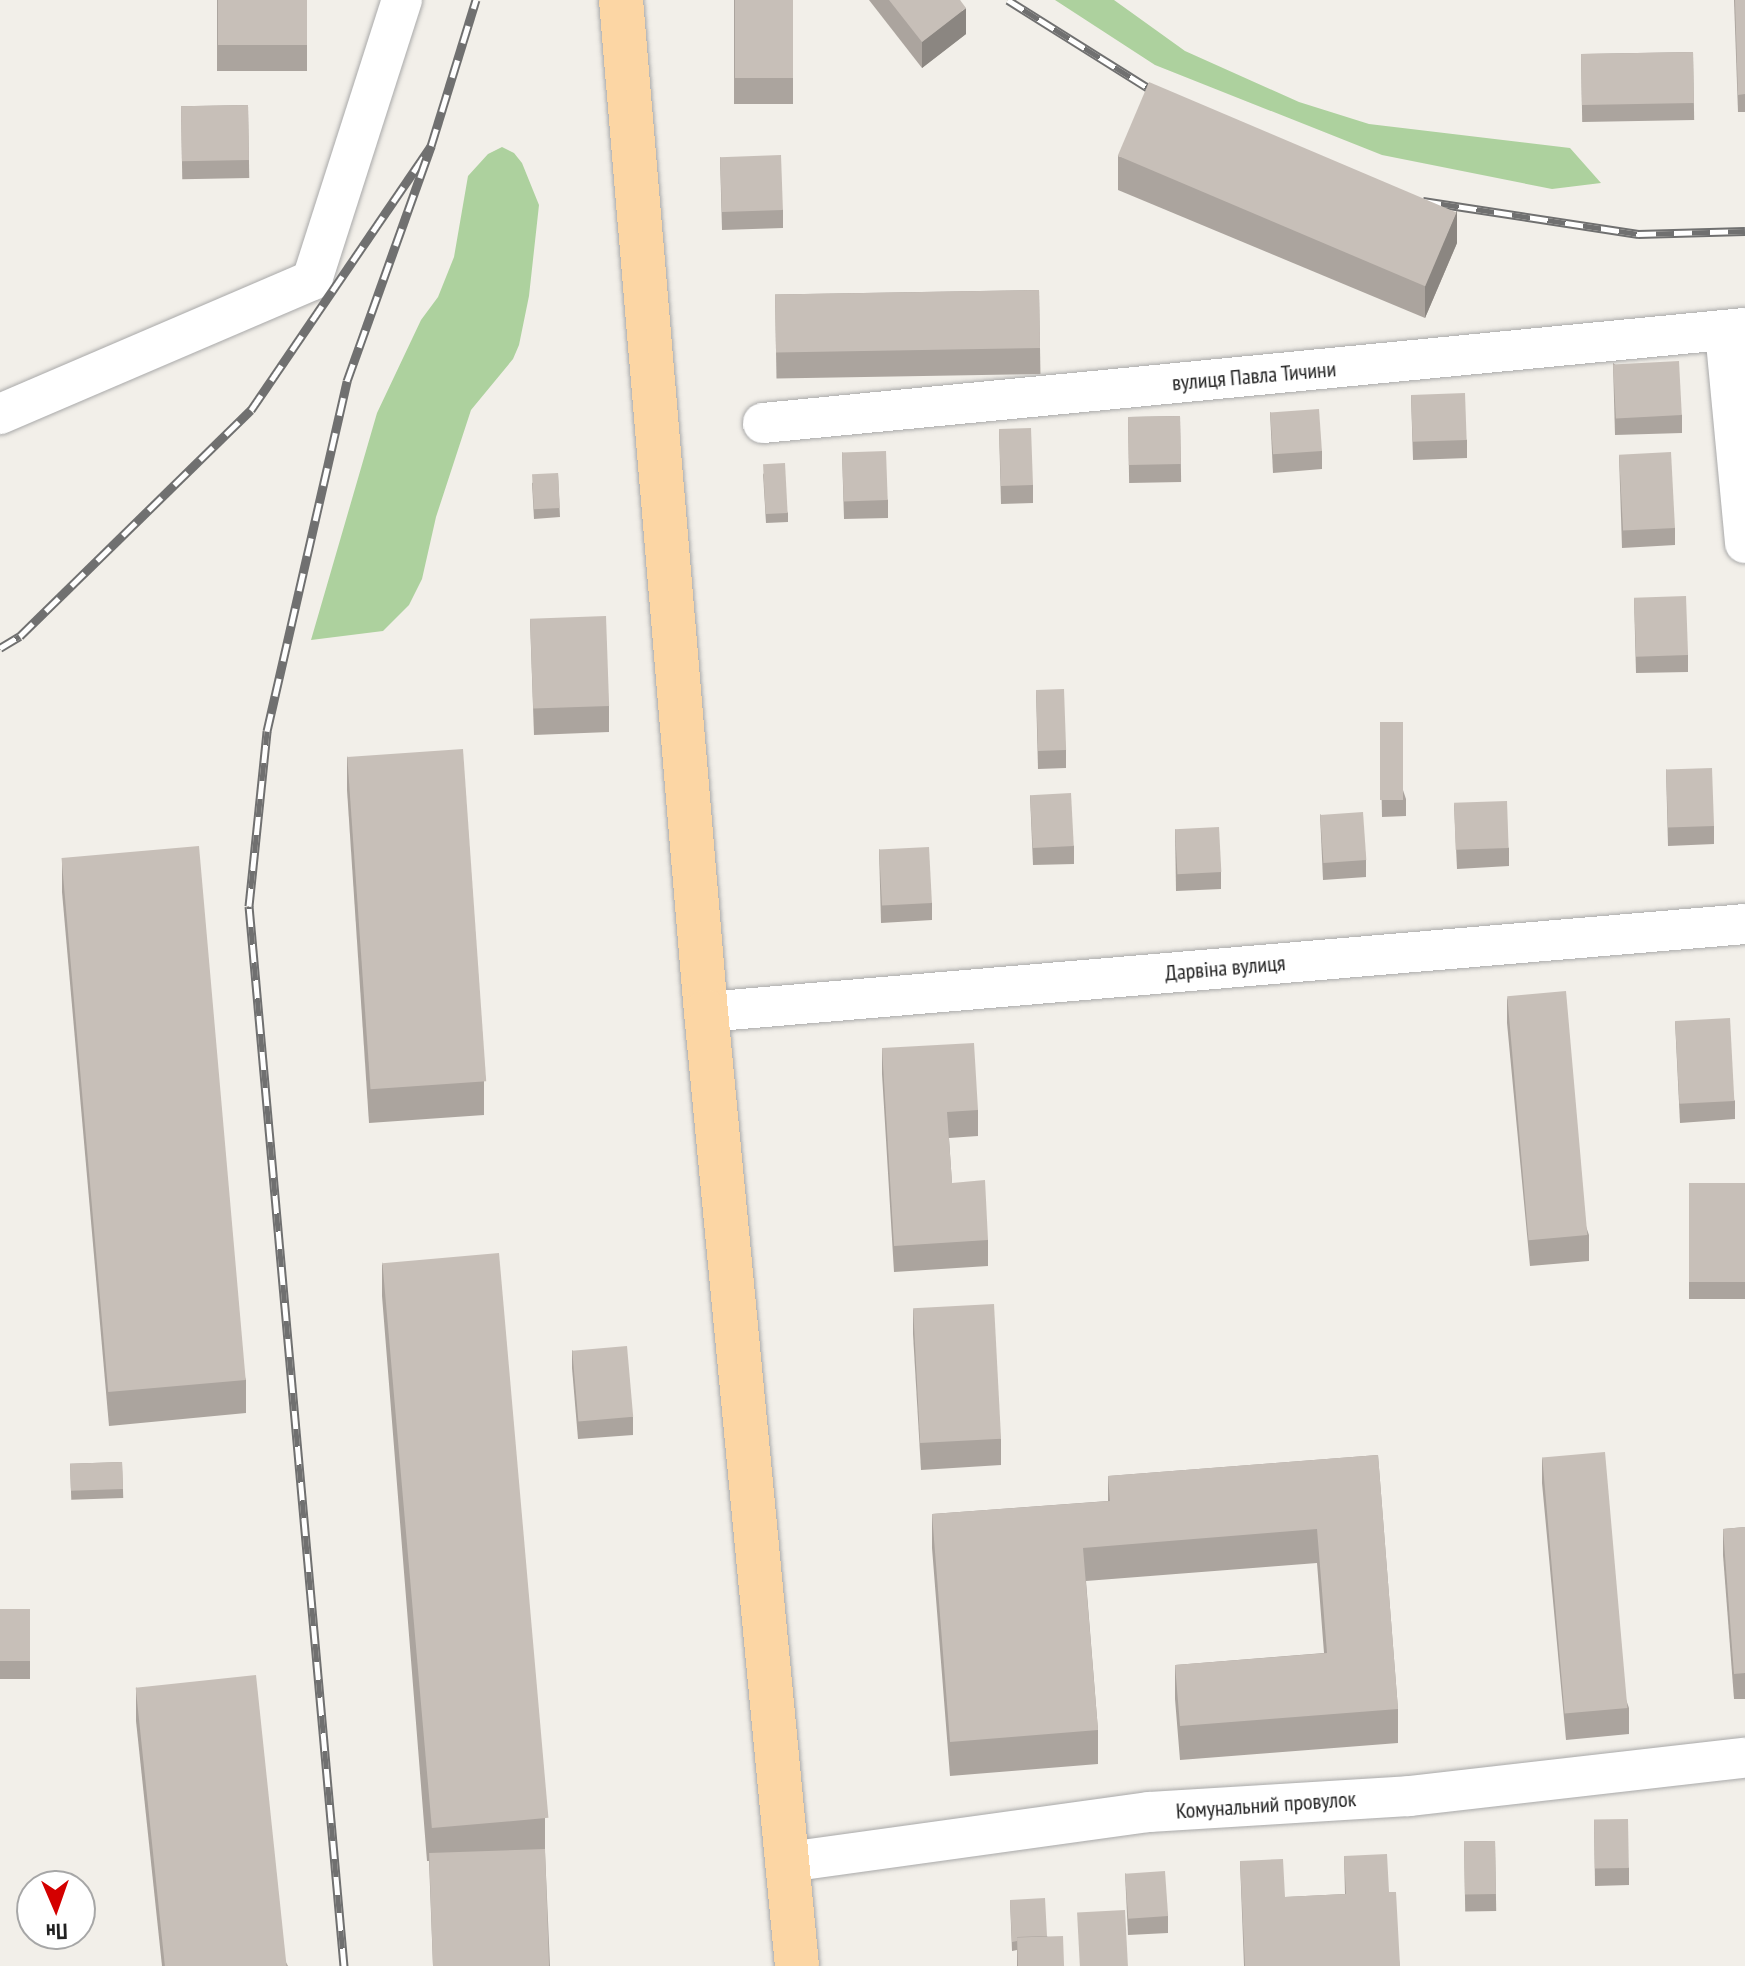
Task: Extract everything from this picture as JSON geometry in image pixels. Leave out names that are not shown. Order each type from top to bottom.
[{"type":"main road","points":[[621,0],[706,1012],[797,1966]]},
{"type":"street","points":[[0,414],[312,280],[402,0]]},
{"type":"street","points":[[1735,329],[1745,543]]},
{"type":"street","name":"вулиця Павла Тичини","points":[[763,423],[1735,329]]},
{"type":"street","name":"Дарвіна вулиця","points":[[706,1012],[1745,924]]},
{"type":"street","name":"Комунальний провулок","points":[[788,1862],[1149,1812],[1409,1796],[1745,1758]]},
{"type":"green space","points":[[1055,0],[1114,0],[1185,51],[1299,102],[1369,124],[1570,148],[1601,183],[1552,189],[1382,155],[1155,65]]},
{"type":"green space","points":[[502,147],[514,153],[522,163],[539,205],[529,296],[519,345],[513,359],[471,410],[436,517],[422,579],[409,605],[383,631],[311,640],[377,413],[421,320],[438,297],[454,257],[468,176],[488,154]]},
{"type":"building","points":[[218,0],[307,0],[307,45],[218,45]]},
{"type":"building","points":[[735,0],[793,0],[793,78],[735,78]]},
{"type":"building","points":[[889,0],[960,0],[966,8],[922,42]]},
{"type":"building","points":[[1735,0],[1745,0],[1745,94],[1738,95]]},
{"type":"building","points":[[1693,52],[1694,103],[1582,105],[1581,54]]},
{"type":"building","points":[[1149,82],[1456,213],[1425,286],[1118,156]]},
{"type":"building","points":[[248,105],[249,160],[182,161],[181,106]]},
{"type":"building","points":[[781,155],[783,210],[722,212],[720,157]]},
{"type":"building","points":[[1039,290],[1040,348],[776,353],[775,295]]},
{"type":"building","points":[[1679,361],[1682,415],[1616,418],[1613,364]]},
{"type":"building","points":[[1465,393],[1467,440],[1413,442],[1411,395]]},
{"type":"building","points":[[1319,409],[1322,451],[1273,454],[1270,412]]},
{"type":"building","points":[[1180,416],[1181,464],[1129,465],[1128,417]]},
{"type":"building","points":[[1031,428],[1033,485],[1001,486],[999,429]]},
{"type":"building","points":[[886,451],[888,500],[844,502],[842,453]]},
{"type":"building","points":[[1671,452],[1675,528],[1623,531],[1619,455]]},
{"type":"building","points":[[785,463],[788,513],[766,514],[763,464]]},
{"type":"building","points":[[558,473],[560,508],[534,509],[532,474]]},
{"type":"building","points":[[1686,596],[1688,655],[1636,657],[1634,598]]},
{"type":"building","points":[[606,616],[609,706],[533,709],[530,619]]},
{"type":"building","points":[[1064,689],[1066,750],[1038,751],[1036,690]]},
{"type":"building","points":[[1380,722],[1403,722],[1403,800],[1380,800]]},
{"type":"building","points":[[463,749],[486,1081],[371,1089],[347,757]]},
{"type":"building","points":[[1712,768],[1714,826],[1668,828],[1666,770]]},
{"type":"building","points":[[1071,793],[1074,846],[1033,848],[1030,795]]},
{"type":"building","points":[[1507,801],[1509,848],[1456,850],[1454,803]]},
{"type":"building","points":[[1363,812],[1366,860],[1323,863],[1320,815]]},
{"type":"building","points":[[1219,827],[1221,872],[1177,874],[1175,829]]},
{"type":"building","points":[[199,846],[246,1380],[108,1392],[62,858]]},
{"type":"building","points":[[929,847],[932,903],[882,906],[879,850]]},
{"type":"building","points":[[1566,991],[1587,1235],[1529,1240],[1507,996]]},
{"type":"building","points":[[1730,1018],[1734,1101],[1679,1104],[1675,1021]]},
{"type":"building","points":[[974,1043],[978,1110],[947,1112],[952,1183],[985,1180],[988,1240],[894,1246],[882,1048]]},
{"type":"building","points":[[1689,1183],[1745,1183],[1745,1282],[1689,1282]]},
{"type":"building","points":[[499,1253],[548,1818],[432,1828],[382,1263]]},
{"type":"building","points":[[994,1304],[1001,1439],[920,1443],[913,1308]]},
{"type":"building","points":[[627,1346],[633,1417],[578,1422],[572,1351]]},
{"type":"building","points":[[1605,1452],[1627,1708],[1565,1714],[1542,1457]]},
{"type":"building","points":[[1378,1455],[1398,1709],[1180,1726],[1175,1665],[1327,1653],[1317,1529],[1083,1548],[1098,1730],[950,1742],[932,1514],[1110,1501],[1108,1476]]},
{"type":"building","points":[[122,1462],[123,1489],[71,1491],[70,1464]]},
{"type":"building","points":[[1745,1527],[1745,1673],[1734,1674],[1723,1529]]},
{"type":"building","points":[[0,1609],[30,1609],[30,1661],[0,1661]]},
{"type":"building","points":[[256,1675],[287,1966],[165,1966],[136,1688]]},
{"type":"building","points":[[1628,1819],[1629,1868],[1595,1869],[1594,1820]]},
{"type":"building","points":[[1495,1841],[1496,1894],[1465,1895],[1464,1842]]},
{"type":"building","points":[[545,1849],[549,1966],[433,1966],[429,1853]]},
{"type":"building","points":[[1387,1854],[1389,1892],[1396,1892],[1400,1966],[1245,1966],[1240,1861],[1283,1859],[1285,1897],[1346,1894],[1344,1856]]},
{"type":"building","points":[[1165,1871],[1168,1916],[1128,1919],[1125,1874]]},
{"type":"building","points":[[1045,1898],[1047,1936],[1017,1937],[1017,1941],[1012,1942],[1010,1900]]},
{"type":"building","points":[[1125,1910],[1128,1966],[1080,1966],[1077,1913]]},
{"type":"building","points":[[1063,1936],[1064,1966],[1018,1966],[1017,1938]]},
{"type":"railway","points":[[0,648],[20,636],[251,410],[431,146],[476,0]]},
{"type":"railway","points":[[1008,0],[1164,98]]},
{"type":"railway","points":[[344,1966],[249,906],[267,731],[347,381],[431,146]]},
{"type":"railway","points":[[1423,201],[1638,234],[1745,231]]}]
